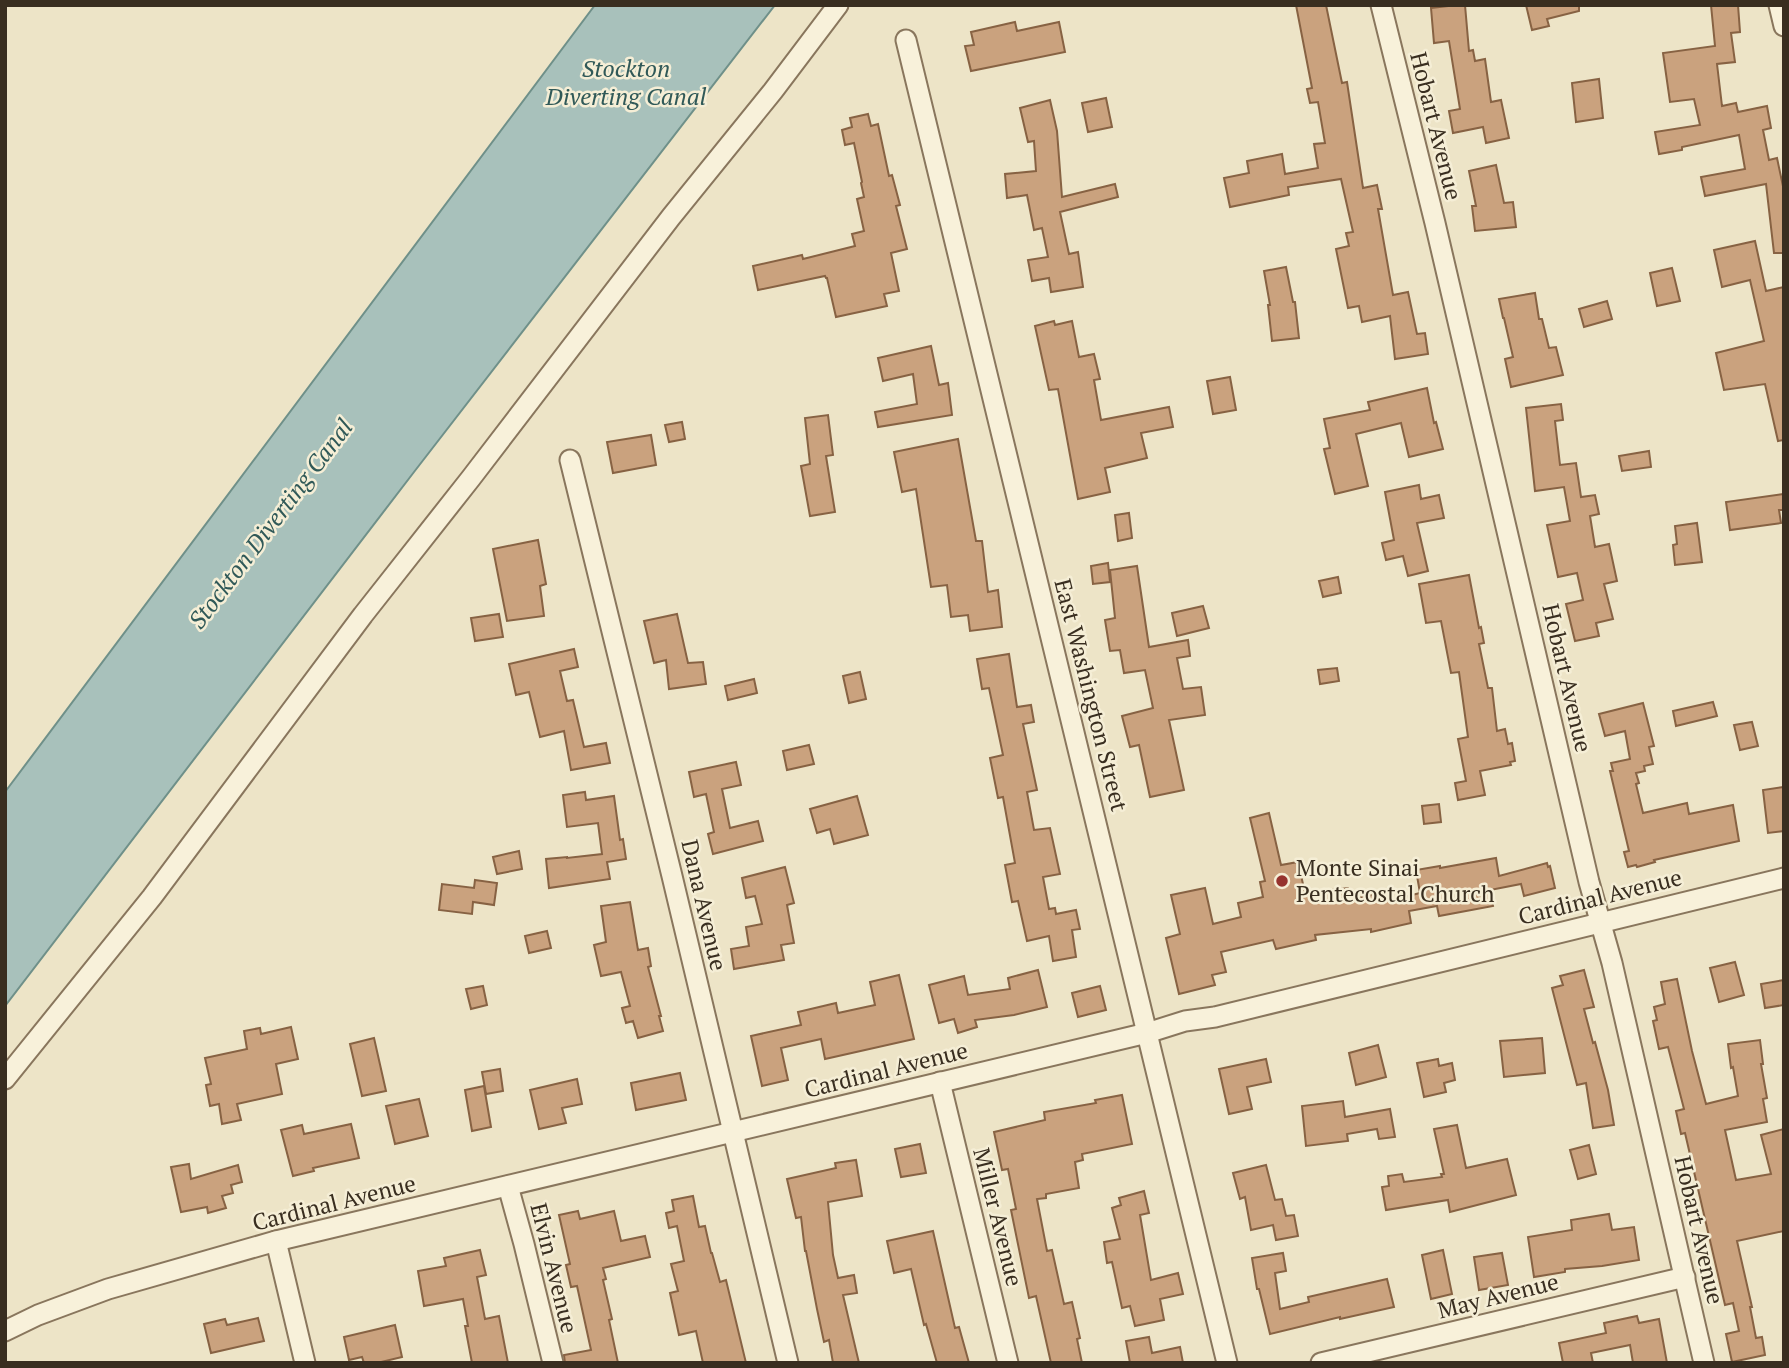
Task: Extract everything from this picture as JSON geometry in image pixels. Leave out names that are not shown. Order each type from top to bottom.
[{"type":"street","points":[[5,1079],[152,897],[363,615],[838,5]]},
{"type":"street","name":"Hobart Avenue","points":[[1381,5],[1435,223],[1589,882],[1612,963],[1704,1363]]},
{"type":"street","points":[[1779,5],[1784,26]]},
{"type":"street","name":"East Washington Street","points":[[906,40],[1227,1363]]},
{"type":"street","name":"Dana Avenue","points":[[570,460],[788,1363]]},
{"type":"street","name":"Cardinal Avenue","points":[[5,1331],[38,1315],[108,1289],[276,1241],[1784,878]]},
{"type":"street","name":"Miller Avenue","points":[[940,1082],[1008,1363]]},
{"type":"street","name":"Elvin Avenue","points":[[508,1186],[553,1363]]},
{"type":"street","points":[[276,1241],[304,1363]]},
{"type":"street","name":"May Avenue","points":[[1321,1363],[1685,1277]]},
{"type":"water","name":"Stockton Diverting Canal","points":[[595,5],[775,5],[5,1006],[5,792]]},
{"type":"building","points":[[1296,5],[1326,5],[1342,83],[1347,82],[1363,188],[1377,185],[1382,209],[1378,209],[1393,295],[1408,292],[1417,334],[1425,333],[1428,354],[1395,359],[1390,316],[1362,322],[1359,306],[1348,308],[1336,249],[1349,246],[1346,233],[1353,232],[1341,179],[1288,187],[1289,195],[1230,207],[1224,178],[1249,173],[1247,161],[1282,154],[1285,174],[1318,168],[1314,144],[1325,143],[1318,102],[1310,103],[1307,89],[1312,88]]},
{"type":"building","points":[[1465,5],[1469,51],[1473,50],[1475,61],[1485,59],[1491,102],[1501,100],[1509,138],[1486,143],[1483,127],[1453,133],[1449,111],[1460,109],[1449,41],[1434,43],[1431,8]]},
{"type":"building","points":[[1526,5],[1579,5],[1579,11],[1547,19],[1549,26],[1532,30]]},
{"type":"building","points":[[1711,5],[1738,5],[1740,32],[1731,33],[1735,62],[1717,64],[1722,106],[1736,103],[1738,112],[1767,106],[1771,128],[1763,130],[1769,160],[1777,158],[1784,191],[1784,253],[1774,253],[1766,184],[1705,196],[1701,177],[1745,169],[1739,135],[1659,154],[1655,132],[1700,125],[1694,99],[1670,102],[1663,53],[1715,46]]},
{"type":"building","points":[[1015,22],[1017,31],[1059,22],[1065,52],[971,71],[965,46],[974,45],[971,32]]},
{"type":"building","points":[[1599,79],[1603,118],[1576,122],[1572,83]]},
{"type":"building","points":[[1106,98],[1112,127],[1088,132],[1082,103]]},
{"type":"building","points":[[1050,100],[1057,131],[1062,197],[1115,184],[1118,197],[1060,212],[1069,254],[1078,252],[1083,287],[1051,292],[1049,278],[1032,281],[1028,260],[1048,257],[1042,228],[1034,230],[1027,195],[1007,198],[1005,174],[1036,171],[1034,141],[1028,142],[1020,108]]},
{"type":"building","points":[[868,114],[871,126],[878,124],[889,176],[892,175],[900,205],[896,206],[907,249],[891,253],[899,291],[884,294],[887,306],[836,317],[825,276],[758,290],[753,266],[802,255],[803,259],[855,246],[852,234],[864,231],[857,199],[864,197],[854,143],[845,145],[842,130],[852,127],[850,118]]},
{"type":"building","points":[[1496,165],[1504,203],[1513,202],[1516,227],[1475,231],[1472,206],[1476,206],[1469,171]]},
{"type":"building","points":[[1755,241],[1766,291],[1784,287],[1784,440],[1778,441],[1765,384],[1724,390],[1716,353],[1764,341],[1750,280],[1722,287],[1714,250]]},
{"type":"building","points":[[1286,267],[1295,302],[1299,338],[1272,341],[1270,305],[1264,271]]},
{"type":"building","points":[[1672,268],[1680,301],[1657,306],[1650,273]]},
{"type":"building","points":[[1535,293],[1539,319],[1542,319],[1549,348],[1556,347],[1563,375],[1511,387],[1505,359],[1513,357],[1499,299]]},
{"type":"building","points":[[1607,301],[1612,319],[1584,327],[1579,309]]},
{"type":"building","points":[[1054,321],[1055,325],[1072,321],[1079,357],[1094,354],[1100,379],[1094,380],[1101,420],[1169,407],[1173,427],[1141,433],[1147,458],[1105,468],[1110,492],[1078,499],[1058,389],[1049,390],[1035,326]]},
{"type":"building","points":[[931,346],[939,385],[948,383],[952,415],[878,427],[875,412],[917,404],[913,374],[883,381],[878,358]]},
{"type":"building","points":[[1230,377],[1236,410],[1213,414],[1207,381]]},
{"type":"building","points":[[1427,388],[1434,423],[1436,422],[1443,449],[1409,457],[1401,423],[1356,434],[1368,486],[1335,494],[1324,449],[1330,448],[1324,419],[1370,410],[1368,402]]},
{"type":"building","points":[[1561,404],[1563,420],[1555,421],[1560,465],[1576,463],[1581,497],[1595,495],[1599,514],[1590,516],[1595,547],[1609,544],[1617,581],[1604,584],[1613,619],[1596,623],[1599,636],[1575,641],[1566,604],[1583,600],[1577,573],[1558,577],[1547,525],[1570,521],[1564,487],[1535,491],[1526,408]]},
{"type":"building","points":[[828,415],[833,455],[826,456],[835,512],[810,516],[801,466],[810,464],[805,418]]},
{"type":"building","points":[[682,422],[685,439],[669,442],[665,425]]},
{"type":"building","points":[[651,435],[656,465],[613,473],[607,442]]},
{"type":"building","points":[[958,439],[976,541],[982,541],[988,592],[998,590],[1002,627],[970,631],[968,615],[951,617],[947,585],[931,587],[916,489],[902,492],[894,452]]},
{"type":"building","points":[[1649,451],[1651,467],[1622,471],[1619,456]]},
{"type":"building","points":[[1419,485],[1421,499],[1439,495],[1444,518],[1417,523],[1428,571],[1408,576],[1403,556],[1386,560],[1382,543],[1394,540],[1385,492]]},
{"type":"building","points":[[1784,494],[1784,510],[1779,510],[1781,523],[1730,530],[1726,502]]},
{"type":"building","points":[[1129,513],[1132,538],[1118,541],[1115,515]]},
{"type":"building","points":[[1697,523],[1702,562],[1675,565],[1675,526]]},
{"type":"building","points":[[538,540],[546,584],[540,586],[544,616],[507,621],[493,549]]},
{"type":"building","points":[[1108,563],[1110,582],[1093,584],[1091,566]]},
{"type":"building","points":[[1137,566],[1149,647],[1188,640],[1190,656],[1177,658],[1183,689],[1201,687],[1205,715],[1169,720],[1184,790],[1150,797],[1139,745],[1130,747],[1122,716],[1153,708],[1145,670],[1124,673],[1120,650],[1110,651],[1105,620],[1115,618],[1110,570]]},
{"type":"building","points":[[1469,575],[1484,643],[1479,644],[1488,688],[1492,688],[1497,731],[1505,729],[1508,744],[1512,743],[1515,761],[1510,762],[1511,765],[1480,771],[1485,795],[1458,800],[1455,783],[1466,781],[1458,739],[1468,737],[1459,672],[1451,673],[1441,621],[1426,623],[1419,584]]},
{"type":"building","points":[[1338,577],[1341,593],[1323,597],[1319,581]]},
{"type":"building","points":[[1203,606],[1209,628],[1177,636],[1172,613]]},
{"type":"building","points":[[499,614],[503,637],[475,641],[471,618]]},
{"type":"building","points":[[677,614],[688,663],[703,662],[706,684],[669,689],[666,660],[654,663],[644,621]]},
{"type":"building","points":[[574,649],[578,667],[560,671],[567,701],[573,700],[584,747],[606,743],[610,763],[571,770],[564,731],[540,737],[529,692],[516,695],[509,664]]},
{"type":"building","points":[[1009,654],[1017,707],[1031,705],[1034,722],[1023,724],[1037,790],[1027,792],[1034,830],[1050,828],[1060,874],[1043,877],[1049,909],[1055,908],[1056,914],[1076,910],[1080,929],[1072,930],[1076,957],[1053,961],[1049,936],[1027,941],[1018,901],[1012,902],[1005,865],[1015,863],[1003,797],[998,798],[990,758],[1003,755],[989,688],[982,689],[977,659]]},
{"type":"building","points":[[1337,668],[1339,681],[1320,684],[1318,670]]},
{"type":"building","points":[[860,672],[866,699],[849,703],[843,676]]},
{"type":"building","points":[[754,679],[757,693],[728,700],[725,686]]},
{"type":"building","points":[[1713,702],[1717,716],[1676,726],[1673,711]]},
{"type":"building","points":[[1643,703],[1654,746],[1649,747],[1653,764],[1644,766],[1645,771],[1636,773],[1643,813],[1687,803],[1689,814],[1733,805],[1739,841],[1628,867],[1624,852],[1629,851],[1610,771],[1613,771],[1611,763],[1630,759],[1625,731],[1605,736],[1599,714]]},
{"type":"building","points":[[1752,722],[1758,746],[1740,750],[1734,725]]},
{"type":"building","points":[[809,745],[814,764],[787,770],[783,751]]},
{"type":"building","points":[[736,762],[741,785],[722,789],[730,828],[758,821],[763,841],[713,854],[708,834],[714,832],[706,794],[694,797],[689,772]]},
{"type":"building","points":[[1784,787],[1784,831],[1768,833],[1763,790]]},
{"type":"building","points":[[585,792],[586,800],[614,796],[620,840],[623,839],[626,859],[607,862],[610,879],[549,888],[546,859],[602,854],[598,823],[567,827],[563,795]]},
{"type":"building","points":[[857,796],[868,835],[834,844],[830,829],[817,833],[810,809]]},
{"type":"building","points":[[1439,804],[1441,822],[1424,824],[1422,806]]},
{"type":"building","points":[[1269,813],[1281,865],[1298,862],[1305,893],[1348,888],[1350,900],[1390,891],[1392,900],[1420,893],[1416,870],[1496,858],[1499,876],[1547,863],[1555,888],[1524,896],[1521,884],[1490,890],[1493,906],[1439,916],[1437,906],[1409,911],[1411,923],[1371,932],[1371,929],[1315,935],[1316,940],[1276,949],[1273,940],[1221,952],[1226,972],[1212,975],[1215,985],[1179,994],[1166,938],[1180,934],[1171,895],[1205,888],[1213,924],[1241,917],[1238,903],[1263,897],[1260,882],[1265,881],[1250,818]]},
{"type":"building","points":[[519,851],[522,869],[497,874],[493,857]]},
{"type":"building","points":[[785,867],[794,903],[787,905],[794,943],[781,945],[784,960],[734,969],[731,949],[749,946],[746,927],[762,924],[755,896],[746,898],[742,878]]},
{"type":"building","points":[[475,880],[497,883],[494,905],[473,902],[472,914],[439,910],[442,884],[474,888]]},
{"type":"building","points":[[630,902],[638,950],[648,948],[651,966],[648,967],[663,1031],[638,1038],[633,1021],[626,1023],[622,1008],[630,1006],[621,972],[601,976],[594,945],[606,942],[601,906]]},
{"type":"building","points":[[547,931],[551,948],[529,953],[525,936]]},
{"type":"building","points":[[1735,962],[1744,995],[1719,1002],[1710,968]]},
{"type":"building","points":[[1038,970],[1047,1007],[975,1020],[977,1027],[958,1033],[954,1019],[939,1023],[929,985],[964,976],[968,995],[1010,989],[1008,978]]},
{"type":"building","points":[[1584,970],[1594,1007],[1584,1009],[1608,1090],[1614,1125],[1593,1128],[1586,1083],[1577,1085],[1552,988],[1563,985],[1560,976]]},
{"type":"building","points":[[899,975],[914,1039],[825,1059],[821,1039],[781,1048],[788,1080],[762,1086],[751,1036],[801,1025],[798,1012],[836,1003],[838,1013],[875,1005],[870,982]]},
{"type":"building","points":[[1677,979],[1706,1104],[1738,1096],[1728,1044],[1760,1040],[1767,1122],[1725,1130],[1736,1180],[1771,1174],[1761,1135],[1784,1129],[1784,1231],[1737,1241],[1756,1338],[1762,1337],[1765,1355],[1732,1362],[1726,1334],[1739,1331],[1733,1303],[1725,1305],[1685,1133],[1681,1134],[1676,1111],[1684,1109],[1668,1047],[1659,1049],[1653,1021],[1657,1020],[1654,1007],[1665,1004],[1661,982]]},
{"type":"building","points":[[1784,980],[1784,1005],[1765,1008],[1761,984]]},
{"type":"building","points":[[483,986],[487,1005],[471,1009],[466,989]]},
{"type":"building","points":[[1100,986],[1106,1010],[1078,1017],[1072,993]]},
{"type":"building","points":[[291,1027],[298,1059],[276,1064],[282,1094],[237,1104],[241,1120],[222,1124],[219,1104],[210,1106],[206,1085],[211,1084],[205,1058],[247,1049],[244,1031],[260,1028],[261,1034]]},
{"type":"building","points":[[374,1038],[386,1091],[362,1096],[350,1044]]},
{"type":"building","points":[[1542,1038],[1545,1073],[1504,1077],[1500,1041]]},
{"type":"building","points":[[1378,1045],[1386,1077],[1356,1085],[1349,1053]]},
{"type":"building","points":[[1266,1059],[1271,1082],[1247,1087],[1252,1109],[1229,1114],[1219,1069]]},
{"type":"building","points":[[1438,1059],[1439,1066],[1452,1063],[1455,1080],[1444,1083],[1446,1092],[1424,1097],[1417,1063]]},
{"type":"building","points":[[500,1069],[503,1091],[486,1094],[482,1072]]},
{"type":"building","points":[[680,1073],[686,1100],[636,1110],[631,1083]]},
{"type":"building","points":[[577,1079],[582,1104],[562,1108],[566,1123],[539,1129],[530,1090]]},
{"type":"building","points":[[484,1086],[491,1127],[472,1131],[465,1090]]},
{"type":"building","points":[[1122,1095],[1132,1144],[1082,1154],[1083,1160],[1075,1162],[1079,1188],[1046,1194],[1046,1198],[1037,1199],[1047,1251],[1052,1250],[1064,1304],[1072,1302],[1080,1338],[1077,1339],[1082,1363],[1051,1363],[1036,1296],[1029,1298],[1011,1210],[1016,1209],[1008,1169],[1002,1170],[994,1132],[1045,1120],[1044,1112],[1096,1103],[1095,1100]]},
{"type":"building","points":[[419,1099],[428,1136],[395,1144],[386,1106]]},
{"type":"building","points":[[1343,1101],[1345,1117],[1390,1109],[1395,1137],[1379,1139],[1377,1129],[1347,1134],[1348,1141],[1306,1146],[1302,1106]]},
{"type":"building","points":[[351,1124],[359,1158],[313,1168],[314,1171],[293,1176],[281,1130],[302,1125],[304,1134]]},
{"type":"building","points":[[1457,1125],[1466,1168],[1507,1159],[1516,1195],[1450,1212],[1448,1200],[1386,1210],[1382,1187],[1389,1186],[1388,1176],[1402,1174],[1404,1182],[1442,1177],[1441,1174],[1444,1174],[1434,1129]]},
{"type":"building","points":[[920,1144],[926,1173],[901,1177],[895,1149]]},
{"type":"building","points":[[1589,1145],[1596,1174],[1578,1179],[1570,1150]]},
{"type":"building","points":[[856,1160],[862,1196],[828,1202],[838,1278],[854,1275],[857,1293],[843,1295],[859,1363],[833,1363],[829,1340],[824,1342],[805,1251],[801,1217],[796,1218],[787,1179],[836,1168],[835,1163]]},
{"type":"building","points":[[189,1164],[191,1179],[238,1165],[242,1182],[231,1185],[233,1193],[222,1196],[226,1208],[208,1213],[207,1207],[181,1212],[171,1167]]},
{"type":"building","points":[[1266,1165],[1275,1200],[1282,1199],[1286,1216],[1294,1215],[1298,1236],[1276,1240],[1273,1225],[1251,1230],[1245,1197],[1240,1199],[1233,1173]]},
{"type":"building","points":[[1144,1191],[1149,1213],[1140,1215],[1151,1280],[1178,1273],[1183,1294],[1160,1299],[1164,1320],[1135,1326],[1130,1306],[1122,1308],[1112,1262],[1107,1263],[1104,1242],[1120,1239],[1112,1208],[1121,1205],[1119,1198]]},
{"type":"building","points":[[693,1196],[699,1227],[705,1226],[720,1282],[726,1280],[746,1363],[703,1363],[696,1331],[679,1335],[670,1293],[678,1291],[671,1264],[684,1261],[677,1226],[669,1228],[666,1213],[674,1211],[672,1200]]},
{"type":"building","points":[[578,1211],[580,1219],[614,1211],[621,1241],[645,1236],[650,1257],[603,1268],[612,1319],[609,1320],[618,1363],[565,1363],[564,1355],[591,1350],[577,1286],[571,1287],[566,1265],[570,1264],[559,1215]]},
{"type":"building","points":[[1609,1214],[1612,1230],[1634,1227],[1639,1260],[1565,1269],[1565,1272],[1534,1277],[1528,1237],[1572,1230],[1571,1220]]},
{"type":"building","points":[[933,1231],[955,1328],[959,1327],[969,1363],[937,1363],[926,1324],[924,1325],[911,1269],[894,1273],[887,1241]]},
{"type":"building","points":[[480,1250],[486,1275],[477,1277],[485,1319],[499,1316],[508,1363],[472,1363],[463,1299],[424,1306],[418,1271],[446,1266],[444,1258]]},
{"type":"building","points":[[1443,1250],[1452,1294],[1431,1299],[1422,1255]]},
{"type":"building","points":[[1283,1253],[1286,1271],[1275,1273],[1280,1309],[1309,1302],[1308,1297],[1387,1279],[1394,1307],[1270,1334],[1257,1289],[1252,1258]]},
{"type":"building","points":[[1502,1253],[1508,1285],[1479,1290],[1474,1257]]},
{"type":"building","points":[[1637,1316],[1639,1323],[1659,1319],[1667,1363],[1633,1363],[1630,1345],[1591,1353],[1593,1363],[1563,1363],[1559,1343],[1606,1333],[1604,1323]]},
{"type":"building","points":[[258,1318],[264,1341],[211,1353],[204,1324],[225,1319],[227,1325]]},
{"type":"building","points":[[395,1325],[402,1357],[377,1363],[364,1363],[362,1357],[349,1360],[344,1337]]},
{"type":"building","points":[[1149,1337],[1152,1353],[1180,1347],[1183,1363],[1130,1363],[1126,1341]]},
{"type":"place","name":"Monte Sinai Pentecostal Church","points":[[1282,881]]}]
